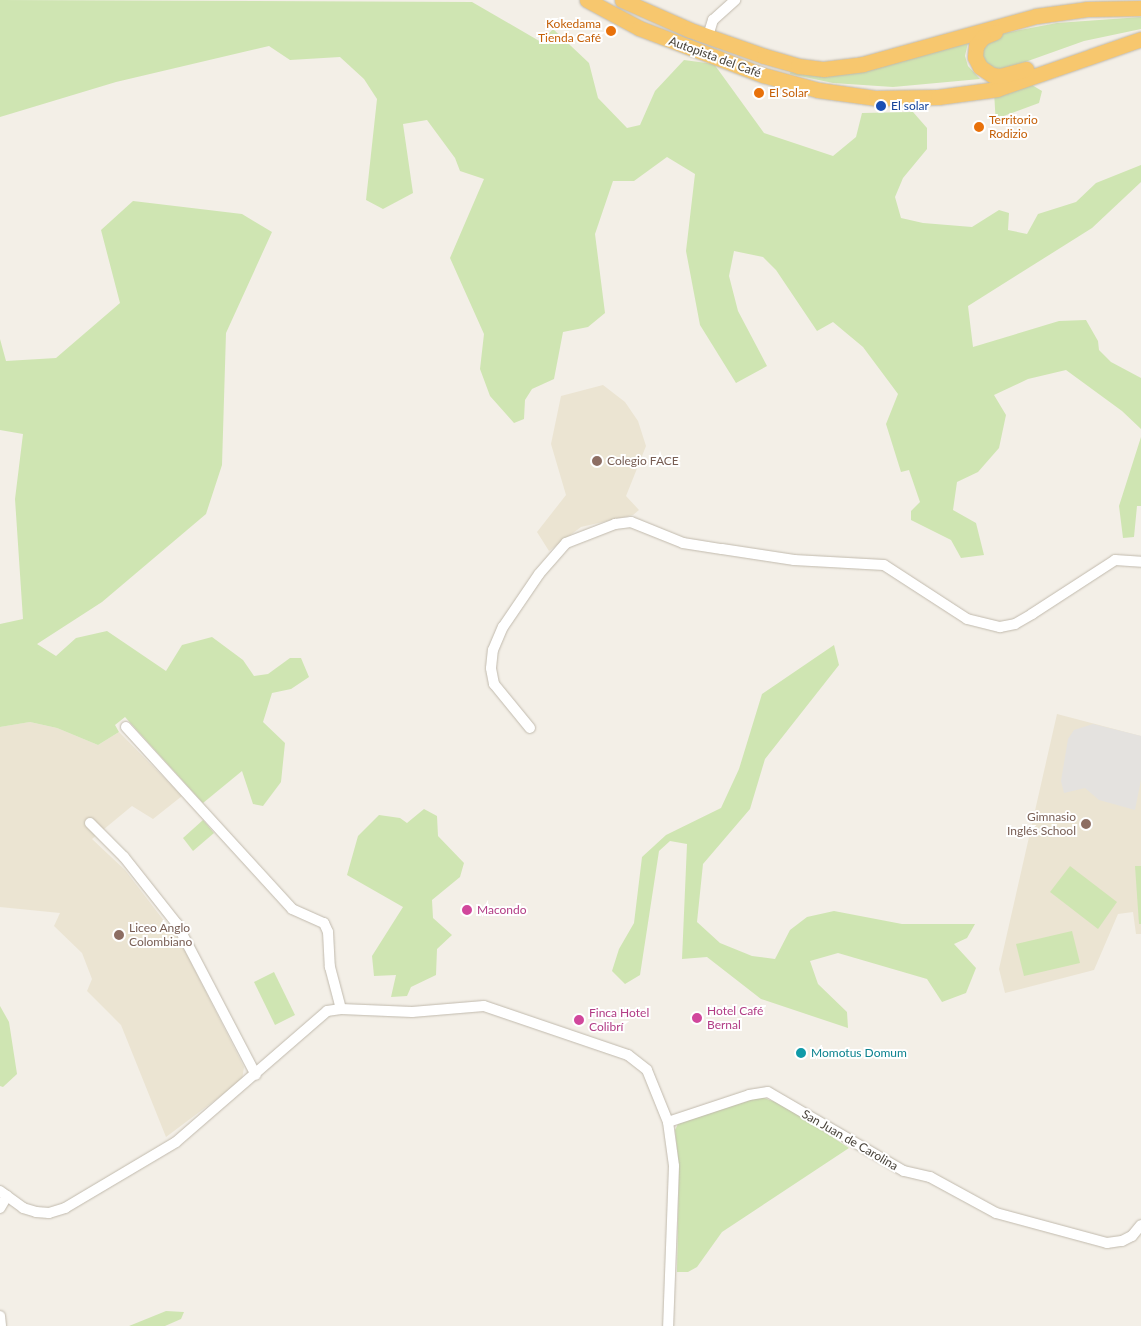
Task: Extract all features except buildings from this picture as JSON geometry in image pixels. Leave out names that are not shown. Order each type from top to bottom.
[{"type":"highway","name":"Autopista del Café","points":[[587,0],[639,28],[763,75],[818,90],[876,98],[938,97],[997,88],[1137,40]]},
{"type":"highway","name":"Autopista del Café","points":[[622,0],[708,36],[798,66],[837,69],[863,64],[1020,20],[1106,8],[1141,8]]},
{"type":"highway","points":[[1106,8],[1089,15],[1037,22],[989,34],[976,46],[977,63],[992,75],[1010,74],[1109,38],[1137,40]]},
{"type":"street","points":[[708,36],[714,20],[735,0]]},
{"type":"street","points":[[530,728],[494,684],[491,668],[493,650],[503,627],[521,597],[566,543],[582,534],[615,524],[631,522],[683,542],[794,560],[884,565],[968,619],[1000,627],[1015,624],[1115,560],[1141,562]]},
{"type":"street","points":[[126,727],[292,909],[324,923],[341,1009]]},
{"type":"street","points":[[90,823],[124,857],[177,924],[256,1075]]},
{"type":"street","points":[[0,1208],[4,1193],[23,1208],[36,1212],[49,1214],[65,1208],[176,1142],[256,1075],[316,1018],[327,1011],[341,1009],[412,1012],[475,1005],[508,1011],[640,1061],[647,1070],[668,1122],[674,1166],[668,1326]]},
{"type":"street","name":"San Juan de Carolina","points":[[668,1122],[749,1095],[768,1092],[904,1171],[930,1178],[996,1213],[1107,1243],[1127,1238],[1141,1225]]},
{"type":"street","points":[[0,1316],[1,1326]]},
{"type":"shaded area","name":"Colegio FACE","points":[[603,385],[625,402],[638,421],[646,446],[626,496],[639,510],[633,515],[581,527],[549,551],[537,532],[566,495],[551,444],[561,396]]},
{"type":"shaded area","name":"Gimnasio Inglés School","points":[[1057,714],[1141,736],[1141,934],[1136,934],[1133,912],[1118,914],[1094,970],[1005,993],[999,969]]},
{"type":"shaded area","name":"Liceo Anglo Colombiano","points":[[30,722],[57,728],[98,745],[119,732],[182,796],[153,819],[132,806],[92,839],[125,870],[181,943],[244,1067],[242,1080],[166,1137],[121,1025],[87,991],[92,979],[82,953],[54,926],[60,913],[0,907],[0,727]]},
{"type":"shaded area","points":[[1093,724],[1141,736],[1141,780],[1135,810],[1099,800],[1085,788],[1064,793],[1061,781],[1068,739],[1074,730]]},
{"type":"green space","points":[[0,0],[472,2],[541,42],[553,29],[589,63],[598,98],[627,128],[640,125],[655,91],[684,60],[714,64],[764,133],[833,156],[856,137],[862,113],[913,112],[927,128],[927,149],[903,178],[895,197],[901,218],[923,223],[972,227],[999,210],[1009,213],[1008,230],[1027,234],[1038,214],[1076,202],[1096,183],[1141,165],[1141,182],[1092,228],[968,306],[973,347],[1059,321],[1086,320],[1098,341],[1099,350],[1111,362],[1141,378],[1141,429],[1122,411],[1066,370],[1028,379],[994,395],[1006,415],[999,448],[978,472],[957,482],[953,510],[976,523],[984,555],[961,558],[951,540],[911,520],[911,511],[920,502],[909,470],[901,472],[886,424],[898,394],[863,347],[833,322],[817,331],[776,270],[763,257],[734,251],[729,276],[738,311],[767,366],[736,383],[700,325],[686,251],[695,174],[667,157],[634,181],[613,181],[595,234],[605,313],[588,327],[563,332],[554,379],[532,389],[525,400],[524,419],[514,423],[490,396],[480,369],[484,334],[450,258],[484,179],[460,171],[455,158],[427,120],[403,124],[413,193],[383,209],[366,200],[377,99],[364,79],[340,57],[290,60],[269,46],[116,82],[0,117]]},
{"type":"green space","points":[[1141,17],[1141,29],[1084,41],[1000,71],[981,63],[980,46],[994,35],[1057,23]]},
{"type":"green space","points":[[969,38],[965,56],[968,66],[980,79],[893,87],[833,83],[790,74],[791,70]]},
{"type":"green space","points":[[1027,82],[1042,91],[1039,103],[1001,117],[996,126],[994,91]]},
{"type":"green space","points":[[133,201],[242,214],[272,232],[226,333],[222,465],[206,514],[102,602],[37,644],[56,656],[76,638],[107,631],[166,671],[182,645],[212,637],[243,660],[254,676],[268,674],[290,658],[301,658],[309,677],[291,689],[272,693],[263,722],[285,743],[281,782],[263,806],[253,804],[242,771],[203,803],[125,717],[115,725],[119,732],[98,745],[57,728],[30,722],[0,727],[0,624],[23,619],[15,499],[23,434],[0,430],[0,339],[6,361],[56,358],[120,303],[101,230]]},
{"type":"green space","points":[[1141,437],[1141,506],[1137,506],[1134,537],[1123,538],[1119,506]]},
{"type":"green space","points":[[834,645],[839,665],[765,759],[750,809],[703,864],[697,922],[720,943],[752,956],[775,959],[790,930],[807,917],[834,911],[902,924],[975,924],[967,938],[954,944],[976,968],[966,993],[942,1002],[927,979],[838,953],[810,961],[818,984],[847,1012],[848,1028],[761,999],[707,957],[682,959],[687,844],[670,841],[659,851],[640,975],[625,984],[612,971],[619,949],[634,923],[642,857],[666,835],[721,808],[739,769],[762,694]]},
{"type":"green space","points":[[424,809],[437,816],[438,836],[464,863],[460,877],[432,900],[433,918],[452,935],[437,949],[436,975],[411,987],[407,996],[391,997],[396,975],[374,976],[372,956],[403,907],[347,875],[358,836],[379,815],[400,818],[407,823]]},
{"type":"green space","points":[[203,820],[214,833],[193,851],[183,838]]},
{"type":"green space","points":[[1070,866],[1117,902],[1098,929],[1050,892]]},
{"type":"green space","points":[[1135,866],[1141,866],[1141,924],[1139,924]]},
{"type":"green space","points":[[1072,931],[1080,963],[1024,976],[1016,944]]},
{"type":"green space","points":[[274,972],[295,1015],[275,1025],[254,982]]},
{"type":"green space","points":[[0,1006],[9,1022],[17,1074],[3,1087],[0,1086]]},
{"type":"green space","points":[[761,1097],[781,1104],[849,1148],[722,1232],[697,1267],[688,1272],[677,1272],[679,1167],[675,1130],[679,1122]]},
{"type":"green space","points":[[166,1311],[184,1312],[181,1319],[165,1326],[129,1326]]},
{"type":"place","name":"Kokedama Tienda Café","points":[[611,31]]},
{"type":"place","name":"El Solar","points":[[759,93]]},
{"type":"place","name":"El solar","points":[[881,106]]},
{"type":"place","name":"Territorio Rodizio","points":[[979,127]]},
{"type":"place","name":"Colegio FACE","points":[[597,461]]},
{"type":"place","name":"Gimnasio Inglés School","points":[[1086,824]]},
{"type":"place","name":"Macondo","points":[[467,910]]},
{"type":"place","name":"Liceo Anglo Colombiano","points":[[119,935]]},
{"type":"place","name":"Hotel Café Bernal","points":[[697,1018]]},
{"type":"place","name":"Finca Hotel Colibrí","points":[[579,1020]]},
{"type":"place","name":"Momotus Domum","points":[[801,1053]]}]
